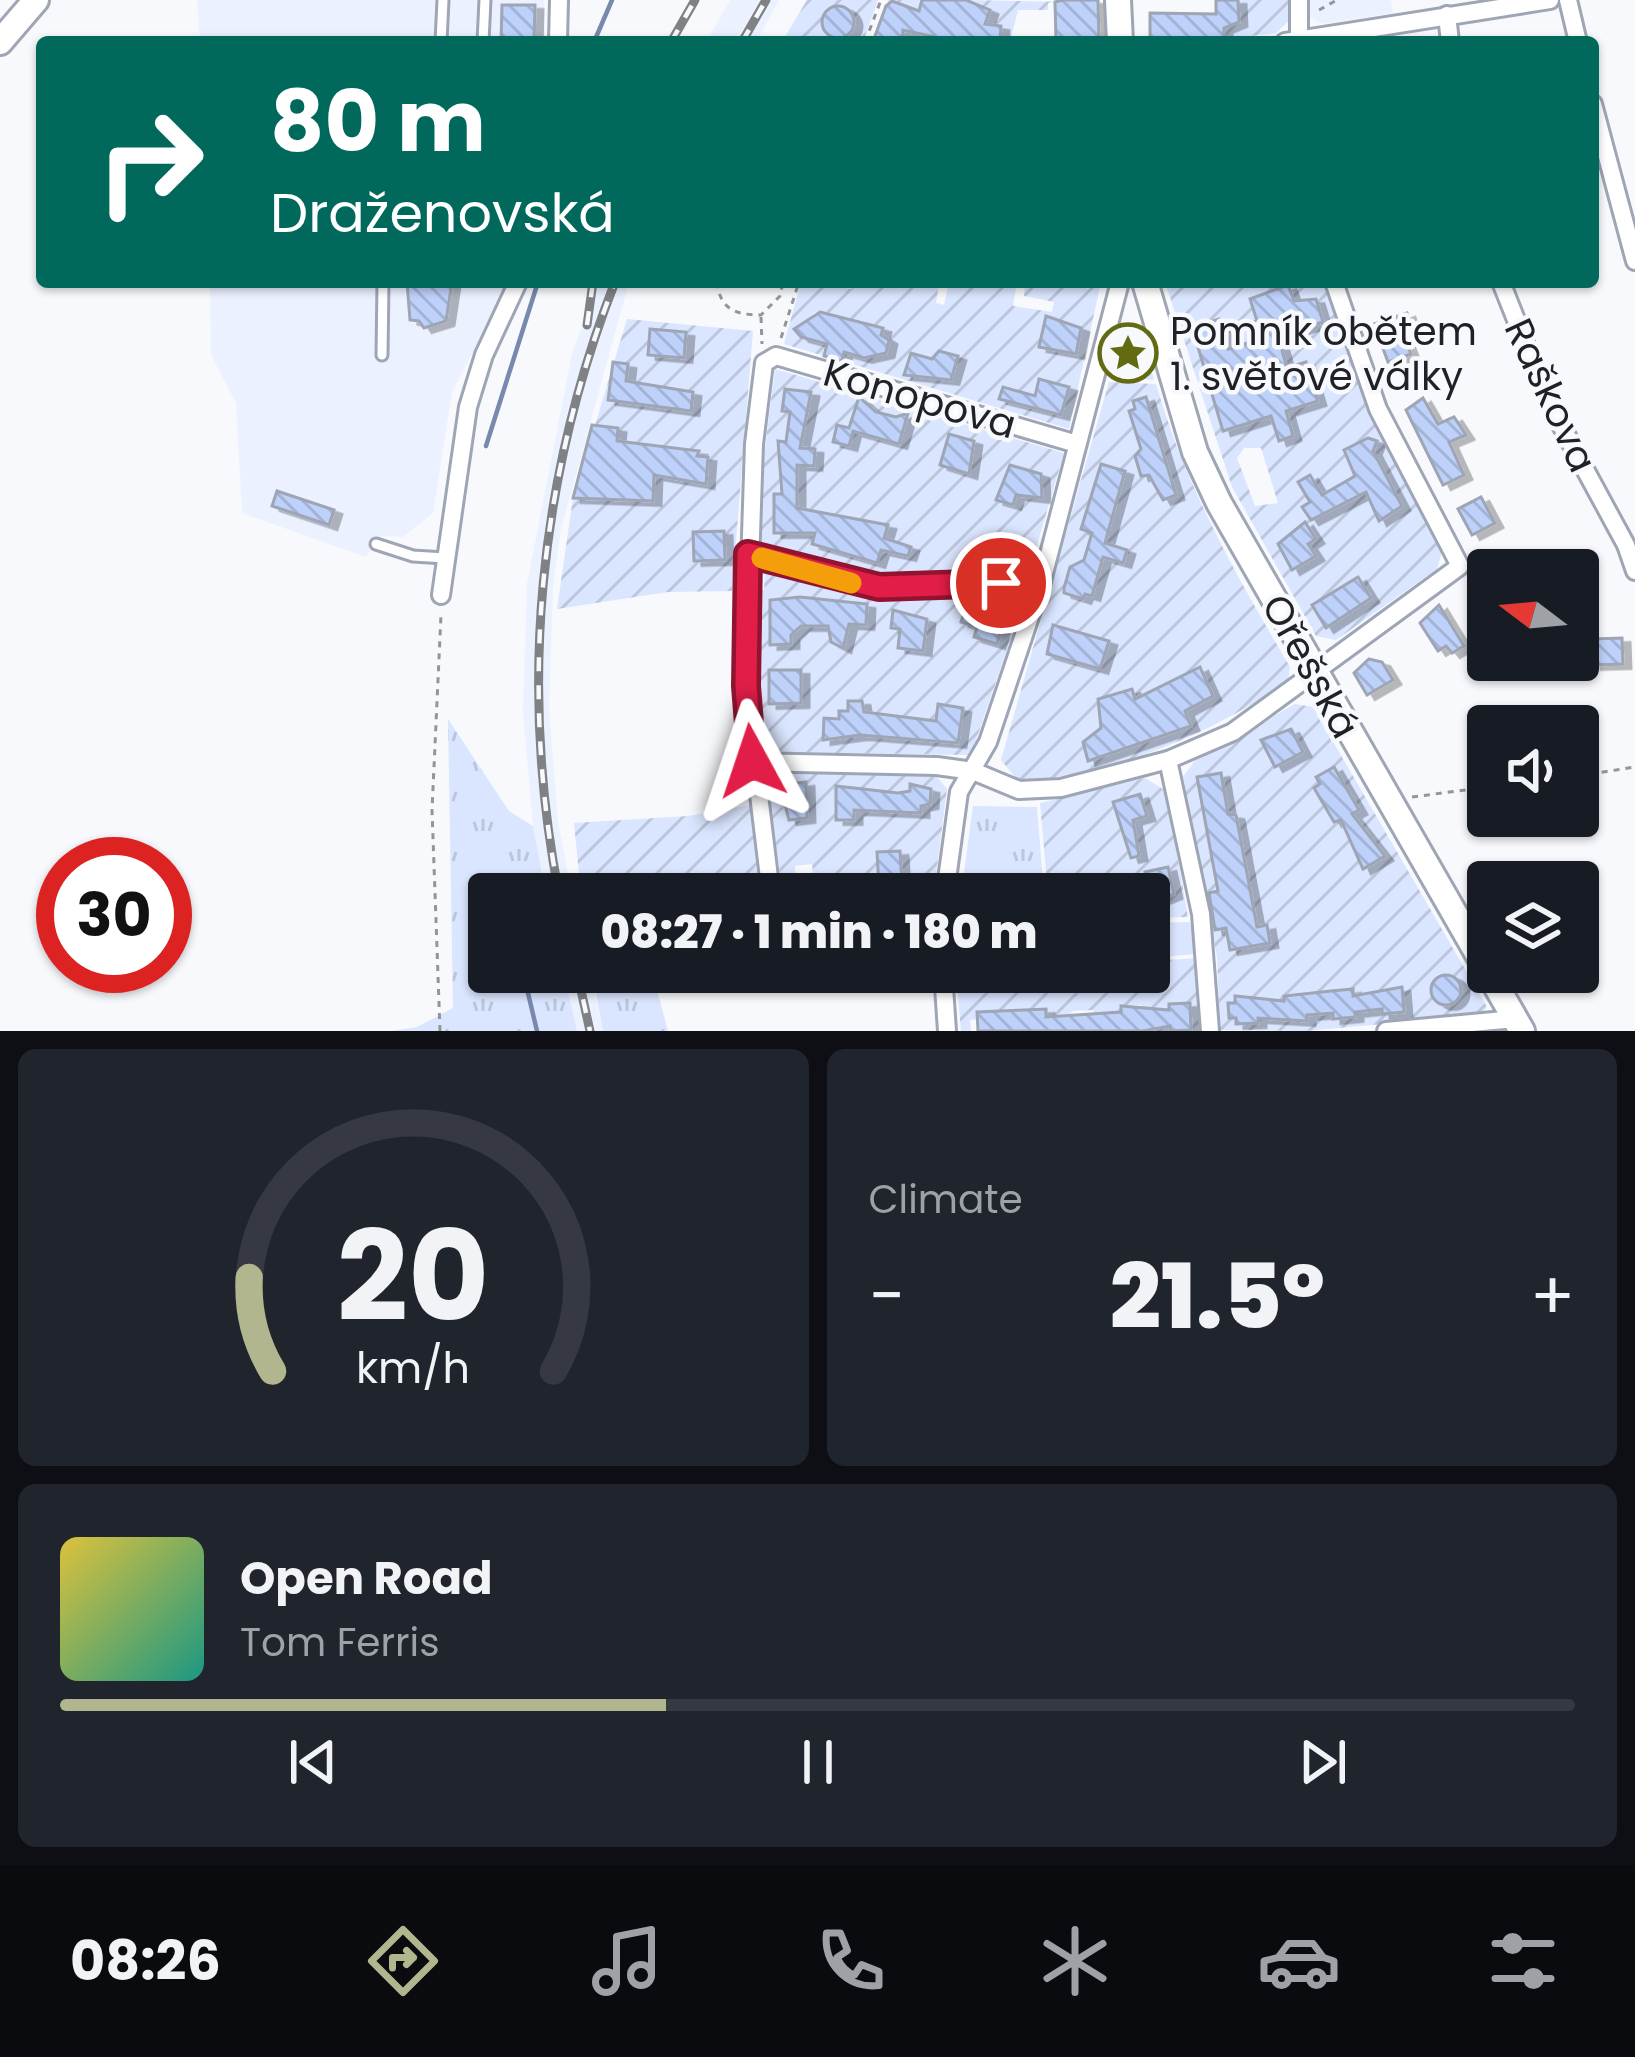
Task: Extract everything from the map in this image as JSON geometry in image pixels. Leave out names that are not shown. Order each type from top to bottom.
[{"type":"street","points":[[3,34],[36,0]]},
{"type":"street","points":[[558,36],[559,0]]},
{"type":"street","points":[[1118,0],[1120,36]]},
{"type":"street","points":[[1323,36],[1550,0]]},
{"type":"street","points":[[1568,0],[1577,36]]},
{"type":"street","points":[[1295,36],[1299,5]]},
{"type":"street","points":[[1447,15],[1449,36]]},
{"type":"street","points":[[1599,126],[1635,261]]},
{"type":"street","points":[[441,595],[468,407],[484,355],[515,288]]},
{"type":"street","points":[[948,873],[959,792],[988,742],[1042,581],[1118,288]]},
{"type":"street","name":"Ořešská","points":[[1147,288],[1195,452],[1386,800],[1518,1025]]},
{"type":"street","points":[[752,761],[973,771],[1019,790],[1061,788],[1168,760],[1233,732],[1460,566],[1378,409],[1336,288]]},
{"type":"street","name":"Raškova","points":[[1503,288],[1549,403],[1627,545],[1635,571]]},
{"type":"street","points":[[768,873],[746,686],[748,554],[770,360]]},
{"type":"street","name":"Konopova","points":[[770,360],[1077,444]]},
{"type":"street","points":[[748,554],[879,587],[1042,581]]},
{"type":"street","points":[[1168,760],[1201,914],[1210,1031]]},
{"type":"street","points":[[944,993],[947,1031]]},
{"type":"street","points":[[1385,1031],[1518,1025]]},
{"type":"lane","points":[[441,36],[443,0]]},
{"type":"lane","points":[[483,36],[485,0]]},
{"type":"lane","points":[[382,356],[383,288]]},
{"type":"lane","points":[[376,544],[413,556],[445,558]]},
{"type":"path","points":[[867,36],[880,0]]},
{"type":"path","points":[[1299,5],[1324,10],[1337,0]]},
{"type":"path","points":[[719,288],[723,304],[738,315],[760,315],[780,296],[782,288]]},
{"type":"path","points":[[770,360],[797,288]]},
{"type":"path","points":[[760,315],[770,360]]},
{"type":"path","points":[[440,1031],[431,809],[442,672],[441,595]]},
{"type":"path","points":[[1599,773],[1635,767]]},
{"type":"path","points":[[1386,800],[1467,790]]},
{"type":"shaded area","points":[[197,0],[544,0],[545,36],[200,36]]},
{"type":"shaded area","points":[[730,0],[779,0],[759,36],[709,36]]},
{"type":"shaded area","points":[[1307,0],[1391,0],[1393,13],[1322,24],[1307,15]]},
{"type":"shaded area","points":[[210,288],[507,288],[452,392],[433,513],[403,537],[381,536],[366,557],[242,513],[236,403],[211,355]]},
{"type":"shaded area","points":[[596,288],[627,288],[561,529],[553,586],[549,710],[558,822],[568,873],[542,873],[533,826],[523,711],[527,584],[572,354]]},
{"type":"shaded area","points":[[569,993],[595,993],[603,1031],[577,1031]]},
{"type":"green space","points":[[807,0],[878,0],[865,36],[786,36]]},
{"type":"green space","points":[[888,0],[922,0],[913,32],[924,36],[902,36],[903,6],[892,1],[889,8]]},
{"type":"green space","points":[[938,0],[953,36],[927,36]]},
{"type":"green space","points":[[966,0],[1063,2],[1048,3],[1048,10],[1018,10],[1012,36],[1000,36],[1001,26],[985,29],[990,10],[974,36],[956,36]]},
{"type":"green space","points":[[1238,0],[1292,0],[1292,18],[1276,33],[1224,36],[1224,28],[1239,21]]},
{"type":"green space","points":[[799,288],[938,288],[936,303],[944,305],[948,288],[1016,288],[1013,306],[1052,312],[1054,302],[1024,296],[1025,288],[1100,288],[1069,429],[842,361],[845,340],[836,316],[824,313],[822,318],[815,312],[797,328],[805,338],[827,344],[824,356],[784,344]]},
{"type":"green space","points":[[1167,288],[1327,288],[1377,427],[1443,548],[1437,569],[1336,640],[1316,636],[1232,487]],"holes":[[[1253,368],[1257,378],[1223,430],[1208,382]],[[1244,448],[1261,448],[1278,503],[1255,506],[1237,458]]]},
{"type":"green space","points":[[627,319],[753,331],[732,591],[668,592],[557,609],[573,498]]},
{"type":"green space","points":[[1137,323],[1154,380],[1111,376],[1123,329]]},
{"type":"green space","points":[[775,369],[1064,453],[1030,569],[872,576],[762,544],[761,479]]},
{"type":"green space","points":[[1109,382],[1156,384],[1197,495],[1290,667],[1288,682],[1159,749],[1092,770],[1019,782],[1001,760]]},
{"type":"green space","points":[[765,570],[873,598],[1011,588],[1023,603],[971,755],[775,752],[762,740],[757,591],[764,590]]},
{"type":"green space","points":[[1295,704],[1313,707],[1467,973],[1467,993],[1479,993],[1487,1007],[1481,1015],[1306,1031],[1220,1030],[1217,957],[1183,777],[1196,759]]},
{"type":"green space","points":[[448,719],[509,811],[533,826],[542,873],[468,873],[468,993],[569,993],[577,1031],[392,1031],[417,1027],[453,1008]]},
{"type":"green space","points":[[778,772],[936,776],[947,789],[936,873],[813,873],[812,864],[795,866],[795,873],[780,873],[767,784]]},
{"type":"green space","points":[[1145,778],[1166,791],[1188,917],[1170,917],[1170,873],[1046,873],[1040,803]]},
{"type":"green space","points":[[750,805],[759,873],[579,873],[574,823],[688,816]]},
{"type":"green space","points":[[973,806],[1037,807],[1042,873],[964,873]]},
{"type":"green space","points":[[1170,922],[1190,922],[1197,954],[1170,956]]},
{"type":"green space","points":[[1199,958],[1202,1031],[1174,1031],[1191,1030],[1189,1003],[1169,1004],[1170,1031],[1143,1031],[1141,1005],[1121,1006],[1121,1012],[1095,1031],[1093,1010],[1073,1011],[1047,1031],[1045,1009],[978,1012],[978,1019],[970,1020],[971,1031],[961,1031],[958,993],[1170,993],[1170,960]]},
{"type":"green space","points":[[596,993],[658,993],[668,1031],[603,1031]]},
{"type":"building","points":[[922,0],[966,0],[990,10],[985,24],[1001,26],[1000,36],[930,36],[903,30],[902,36],[875,36],[892,1],[919,11]]},
{"type":"building","points":[[1098,0],[1099,36],[1056,36],[1055,2]]},
{"type":"building","points":[[1216,0],[1238,0],[1239,22],[1224,28],[1224,36],[1150,36],[1150,13],[1216,14]]},
{"type":"building","points":[[502,5],[535,5],[534,36],[501,36]]},
{"type":"building","points":[[832,7],[844,7],[853,16],[853,28],[845,36],[831,36],[823,28],[823,16]]},
{"type":"building","points":[[407,288],[451,288],[446,321],[424,328],[410,320]]},
{"type":"building","points":[[1289,288],[1294,301],[1316,299],[1323,322],[1278,336],[1287,368],[1306,362],[1318,401],[1286,411],[1293,436],[1279,441],[1271,416],[1223,431],[1192,327],[1219,319],[1228,349],[1254,341],[1249,323],[1257,321],[1250,299]]},
{"type":"building","points":[[820,312],[883,328],[881,335],[889,340],[886,353],[864,358],[844,352],[842,361],[824,356],[827,344],[801,337],[794,329]]},
{"type":"building","points":[[1407,313],[1415,336],[1405,339],[1411,354],[1388,362],[1374,324]]},
{"type":"building","points":[[1046,316],[1081,328],[1076,354],[1039,347]]},
{"type":"building","points":[[650,329],[686,332],[684,358],[648,355]]},
{"type":"building","points":[[939,351],[958,356],[951,380],[904,375],[911,353],[932,359]]},
{"type":"building","points":[[613,362],[628,364],[626,381],[693,392],[691,411],[608,400]]},
{"type":"building","points":[[1039,379],[1069,387],[1061,415],[999,399],[1003,387],[1035,396]]},
{"type":"building","points":[[785,389],[811,392],[800,448],[815,449],[814,466],[797,465],[797,508],[888,525],[884,538],[911,547],[908,556],[881,550],[877,563],[812,544],[815,533],[774,533],[774,494],[782,494],[778,441],[786,442],[790,412],[782,411]]},
{"type":"building","points":[[859,397],[876,412],[896,417],[908,413],[899,444],[853,431],[849,446],[833,442],[837,425],[849,428]]},
{"type":"building","points":[[1146,397],[1176,495],[1163,500],[1149,475],[1141,476],[1135,456],[1141,449],[1129,411],[1135,409],[1133,401]]},
{"type":"building","points":[[1423,398],[1438,424],[1454,417],[1466,435],[1449,442],[1464,475],[1443,485],[1406,410]]},
{"type":"building","points":[[592,425],[618,428],[617,441],[699,451],[697,456],[708,457],[706,484],[654,475],[653,501],[573,498]]},
{"type":"building","points":[[949,434],[974,441],[969,474],[940,465]]},
{"type":"building","points":[[1368,438],[1377,441],[1373,451],[1402,506],[1379,521],[1366,492],[1311,520],[1302,507],[1310,502],[1298,482],[1310,475],[1322,495],[1355,476],[1344,450]]},
{"type":"building","points":[[1101,464],[1125,471],[1105,543],[1127,550],[1123,563],[1103,557],[1092,596],[1085,594],[1083,599],[1064,593],[1064,588],[1070,567],[1084,560],[1092,533],[1081,529]]},
{"type":"building","points":[[1010,465],[1041,474],[1042,498],[1016,495],[1013,505],[996,500]]},
{"type":"building","points":[[277,491],[334,510],[329,525],[272,506]]},
{"type":"building","points":[[1481,497],[1495,523],[1472,535],[1458,509]]},
{"type":"building","points":[[1305,522],[1316,539],[1308,544],[1316,556],[1292,570],[1278,544]]},
{"type":"building","points":[[724,531],[725,560],[694,561],[693,532]]},
{"type":"building","points":[[1358,577],[1371,598],[1326,628],[1312,605]]},
{"type":"building","points":[[800,597],[867,604],[866,625],[849,624],[843,648],[831,642],[828,626],[801,626],[791,635],[791,644],[770,645],[770,600]]},
{"type":"building","points":[[1009,602],[997,644],[974,637],[977,627],[961,622],[966,606],[982,610]]},
{"type":"building","points":[[1439,605],[1464,646],[1452,653],[1446,646],[1438,651],[1420,623]]},
{"type":"building","points":[[893,610],[927,619],[923,651],[898,648],[900,629],[891,628]]},
{"type":"building","points":[[1053,625],[1109,641],[1100,669],[1047,654]]},
{"type":"building","points":[[1622,638],[1623,664],[1599,665],[1599,639]]},
{"type":"building","points":[[1369,659],[1382,662],[1393,680],[1367,695],[1354,673]]},
{"type":"building","points":[[1200,667],[1213,696],[1185,711],[1191,726],[1088,761],[1083,742],[1101,728],[1098,699],[1132,689],[1135,699]]},
{"type":"building","points":[[769,670],[801,670],[801,703],[769,704]]},
{"type":"building","points":[[848,701],[862,701],[864,712],[936,721],[938,704],[963,708],[958,743],[860,735],[823,740],[824,718],[839,719],[839,711],[848,711]]},
{"type":"building","points":[[1291,729],[1303,752],[1275,767],[1261,740]]},
{"type":"building","points":[[1334,767],[1359,810],[1352,814],[1385,856],[1363,869],[1341,820],[1334,822],[1314,788],[1320,784],[1316,777]]},
{"type":"building","points":[[1221,773],[1228,814],[1236,815],[1257,927],[1267,925],[1270,943],[1230,950],[1226,928],[1215,930],[1209,893],[1218,891],[1197,777]]},
{"type":"building","points":[[806,782],[807,818],[789,820],[780,785]]},
{"type":"building","points":[[910,784],[931,789],[930,804],[921,806],[921,813],[854,810],[854,820],[836,820],[836,786],[898,793],[910,791]]},
{"type":"building","points":[[1140,794],[1147,816],[1133,820],[1139,856],[1131,858],[1113,802]]},
{"type":"building","points":[[900,851],[901,873],[878,873],[877,852]]},
{"type":"building","points":[[1446,975],[1457,979],[1461,990],[1457,1001],[1446,1005],[1435,1001],[1431,990],[1435,979]]},
{"type":"building","points":[[1402,987],[1404,1012],[1382,1014],[1382,1009],[1355,1012],[1355,1017],[1333,1019],[1333,1013],[1307,1015],[1307,1021],[1258,1018],[1258,1023],[1236,1024],[1236,1018],[1229,1018],[1228,1003],[1235,1003],[1235,996],[1284,1001],[1284,996],[1353,989],[1353,996]]},
{"type":"building","points":[[1190,1003],[1191,1030],[1170,1031],[1170,1026],[1143,1031],[978,1031],[977,1012],[1046,1009],[1046,1017],[1121,1012],[1121,1006],[1169,1010],[1169,1004]]},
{"type":"waterway","points":[[597,36],[612,0]]},
{"type":"waterway","points":[[486,446],[536,288]]},
{"type":"waterway","points":[[528,993],[537,1031]]},
{"type":"railway","points":[[674,36],[695,0]]},
{"type":"railway","points":[[745,36],[766,0]]},
{"type":"railway","points":[[587,325],[592,288]]},
{"type":"railway","points":[[556,873],[540,739],[543,585],[568,432],[613,288]]},
{"type":"railway","points":[[582,993],[590,1031]]},
{"type":"slow traffic","points":[[762,558],[851,583]]},
{"type":"place","name":"Pomník obětem 1. světové války","points":[[1128,353]]},
{"type":"route","points":[[752,761],[746,686],[748,554],[879,587],[1001,583]]}]
